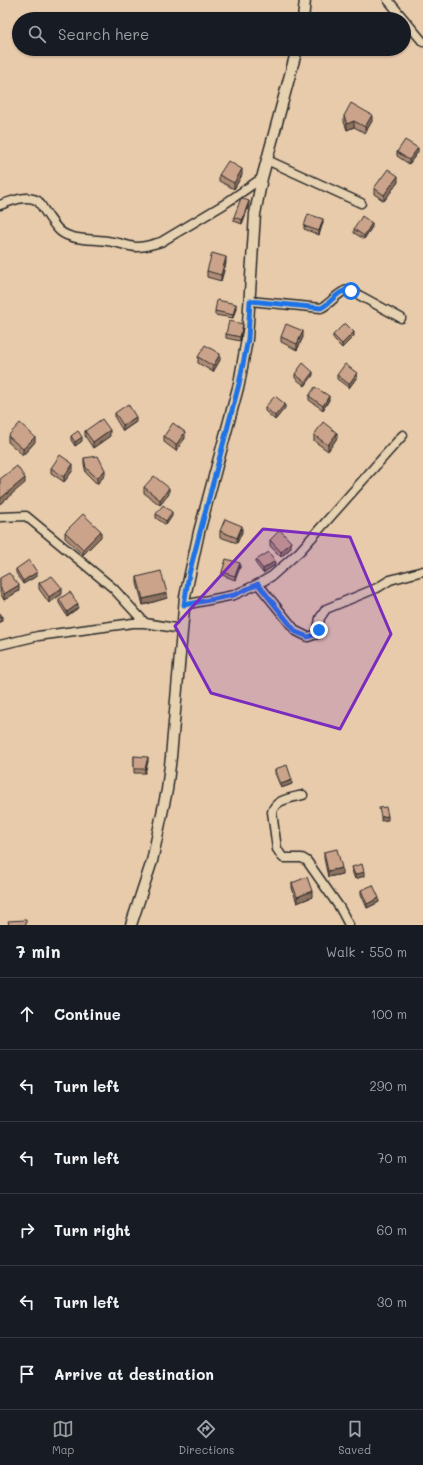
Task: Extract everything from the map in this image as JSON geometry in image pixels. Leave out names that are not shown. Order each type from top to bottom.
[{"type":"street","points":[[303,12],[305,0]]},
{"type":"street","points":[[388,0],[400,12]]},
{"type":"street","points":[[411,23],[419,31],[423,42]]},
{"type":"street","points":[[132,925],[152,861],[167,790],[181,629],[189,574],[239,384],[248,339],[255,214],[262,178],[295,56]]},
{"type":"street","points":[[267,160],[361,203]]},
{"type":"street","points":[[0,205],[20,198],[33,198],[38,201],[59,230],[68,236],[83,239],[102,240],[138,247],[161,242],[223,205],[262,178]]},
{"type":"street","points":[[250,301],[321,308],[325,307],[342,291],[347,290],[401,318]]},
{"type":"street","points":[[184,605],[234,595],[272,576],[300,551],[403,435]]},
{"type":"street","points":[[0,517],[26,516],[113,588],[145,623]]},
{"type":"street","points":[[258,584],[296,632],[308,637],[317,634],[320,618],[326,609],[377,588],[390,580],[423,571]]},
{"type":"street","points":[[0,645],[38,636],[145,623],[181,629]]},
{"type":"street","points":[[303,795],[278,802],[273,808],[272,812],[277,850],[283,858],[302,858],[307,861],[340,908],[349,925]]},
{"type":"highlighted area","points":[[263,529],[350,537],[391,634],[340,729],[211,693],[175,626]]},
{"type":"building","points":[[351,103],[372,115],[365,127],[354,121],[347,124],[344,116]]},
{"type":"building","points":[[405,140],[418,148],[409,160],[397,152]]},
{"type":"building","points":[[228,161],[242,169],[234,183],[219,175]]},
{"type":"building","points":[[388,169],[398,176],[384,195],[374,188]]},
{"type":"building","points":[[241,198],[249,201],[242,220],[234,217]]},
{"type":"building","points":[[308,214],[323,219],[319,231],[304,226]]},
{"type":"building","points":[[362,216],[372,223],[364,236],[354,229]]},
{"type":"building","points":[[212,253],[226,257],[221,275],[207,271]]},
{"type":"building","points":[[217,300],[236,304],[233,315],[215,311]]},
{"type":"building","points":[[229,321],[243,324],[240,337],[226,334]]},
{"type":"building","points":[[345,323],[354,332],[342,344],[333,335]]},
{"type":"building","points":[[286,324],[303,331],[297,344],[281,337]]},
{"type":"building","points":[[205,345],[220,354],[213,366],[198,357]]},
{"type":"building","points":[[303,363],[313,372],[305,382],[295,374]]},
{"type":"building","points":[[345,364],[357,373],[349,384],[337,375]]},
{"type":"building","points":[[315,387],[329,396],[323,406],[309,396]]},
{"type":"building","points":[[275,396],[285,404],[275,416],[265,407]]},
{"type":"building","points":[[128,404],[136,417],[123,425],[115,413]]},
{"type":"building","points":[[102,419],[110,430],[93,442],[85,431]]},
{"type":"building","points":[[323,422],[337,433],[328,445],[314,435]]},
{"type":"building","points":[[20,423],[35,437],[23,449],[8,436]]},
{"type":"building","points":[[173,423],[185,432],[176,445],[164,436]]},
{"type":"building","points":[[78,431],[82,437],[75,442],[71,436]]},
{"type":"building","points":[[60,455],[73,464],[64,477],[51,468]]},
{"type":"building","points":[[98,456],[105,470],[97,478],[86,468],[84,458]]},
{"type":"building","points":[[17,466],[25,478],[0,499],[0,479]]},
{"type":"building","points":[[154,476],[169,488],[160,500],[144,487]]},
{"type":"building","points":[[163,505],[172,512],[166,521],[156,514]]},
{"type":"building","points":[[83,514],[101,531],[83,549],[65,532]]},
{"type":"building","points":[[225,519],[242,526],[237,538],[220,531]]},
{"type":"building","points":[[280,530],[291,542],[281,552],[270,540]]},
{"type":"building","points":[[269,552],[275,561],[263,569],[256,560]]},
{"type":"building","points":[[226,559],[240,563],[235,576],[222,572]]},
{"type":"building","points":[[29,560],[37,572],[23,581],[16,569]]},
{"type":"building","points":[[161,571],[167,593],[143,599],[137,577]]},
{"type":"building","points":[[9,573],[19,585],[4,594],[0,587],[0,578]]},
{"type":"building","points":[[52,576],[62,588],[49,597],[39,583]]},
{"type":"building","points":[[70,592],[78,604],[67,612],[59,599]]},
{"type":"building","points":[[134,756],[148,757],[145,769],[134,769]]},
{"type":"building","points":[[287,765],[292,780],[281,784],[275,769]]},
{"type":"building","points":[[386,807],[388,816],[381,817],[379,808]]},
{"type":"building","points":[[337,849],[342,868],[328,871],[324,852]]},
{"type":"building","points":[[362,864],[364,872],[355,875],[352,867]]},
{"type":"building","points":[[307,877],[312,891],[297,897],[292,883]]},
{"type":"building","points":[[373,885],[379,898],[367,904],[361,890]]},
{"type":"building","points":[[26,920],[26,925],[9,925],[8,921]]},
{"type":"route","points":[[319,630],[317,634],[308,637],[296,632],[258,584],[234,595],[184,605],[189,574],[239,384],[248,339],[250,301],[321,308],[325,307],[342,291],[351,291]]}]
